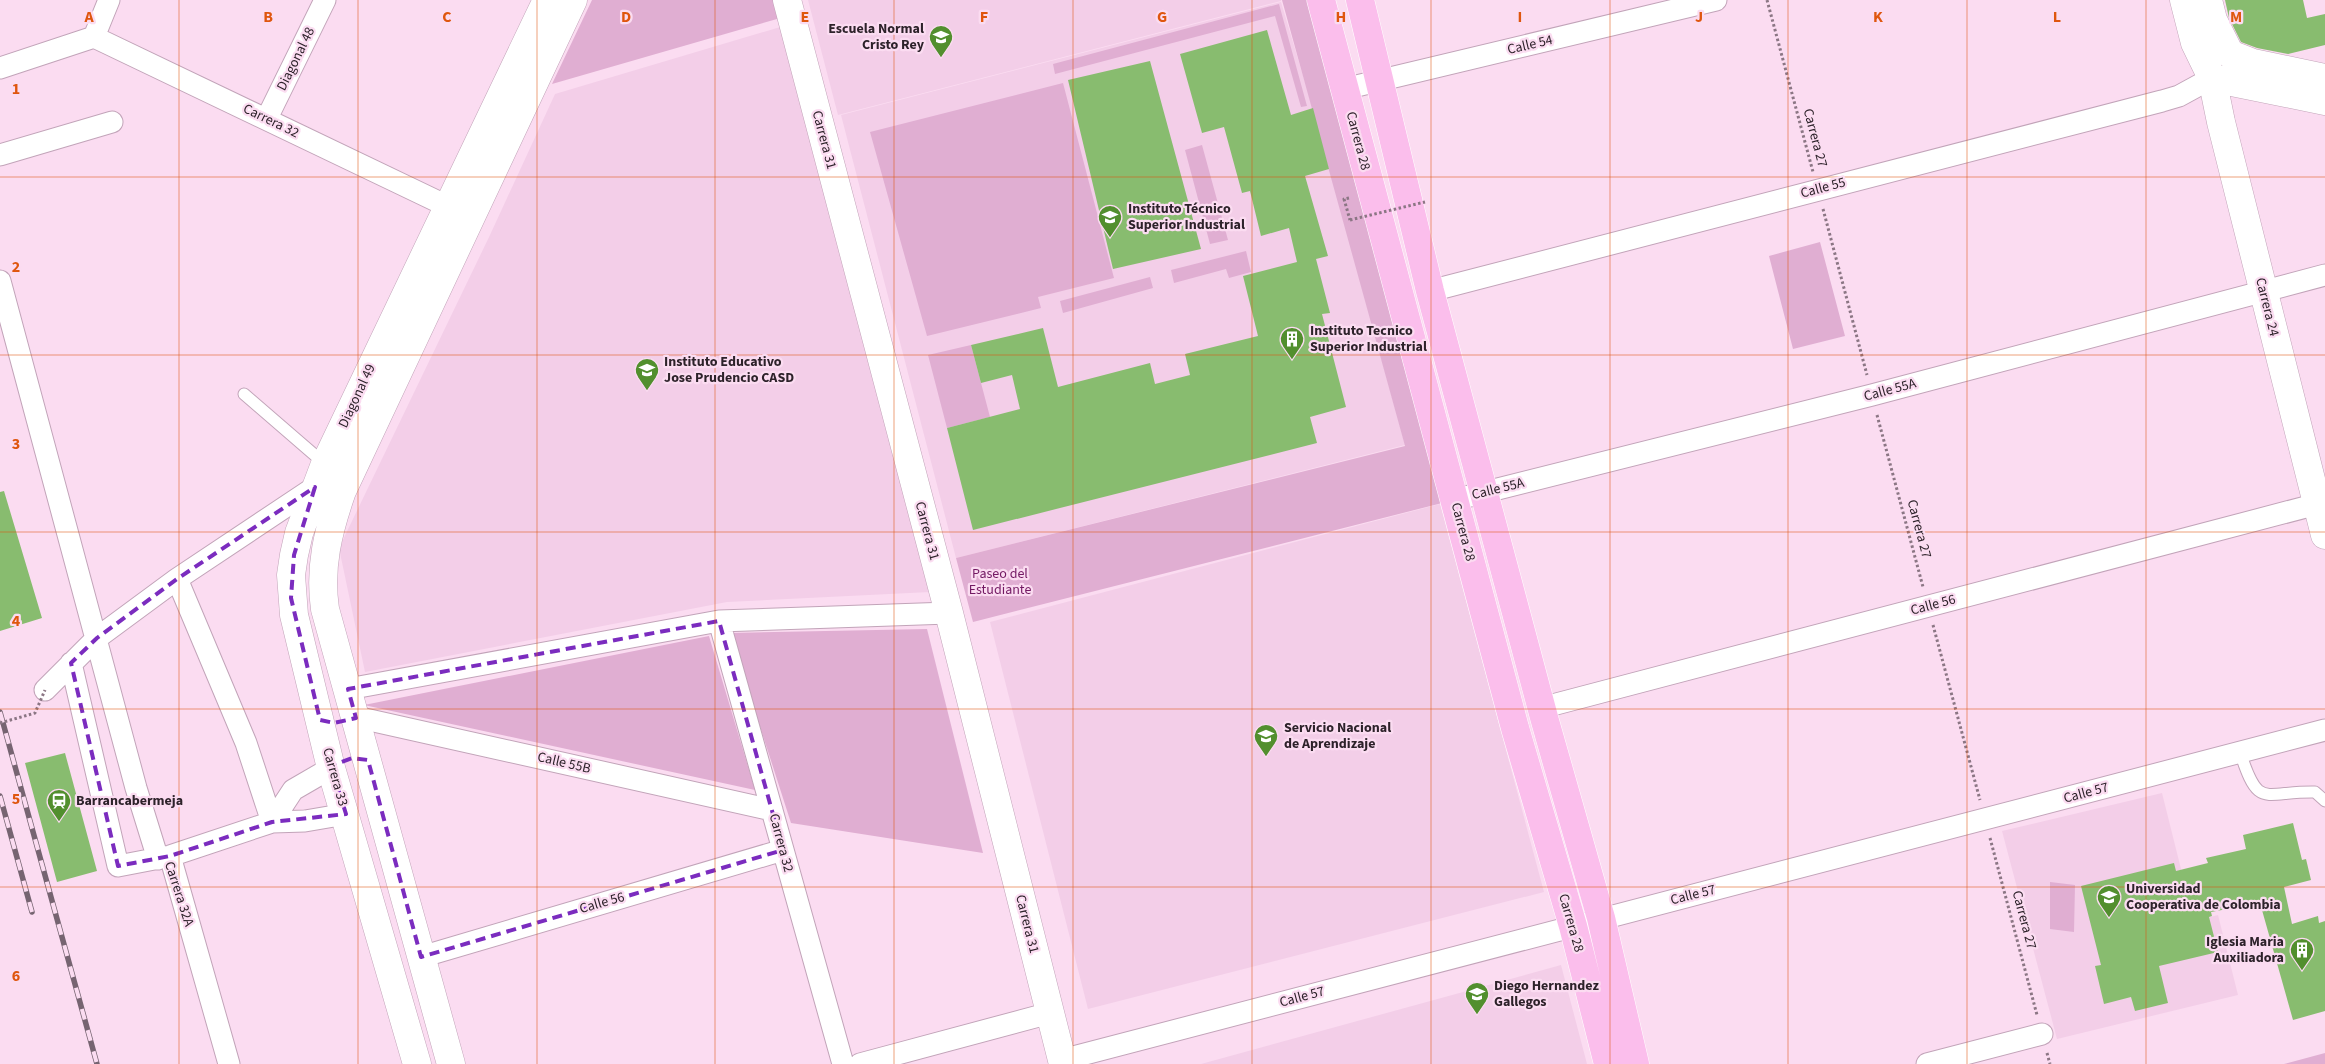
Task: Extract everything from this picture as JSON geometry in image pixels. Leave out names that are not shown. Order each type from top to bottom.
[{"type":"main road","name":"Diagonal 49","points":[[320,475],[547,0]]},
{"type":"main road","name":"Diagonal 49","points":[[348,689],[325,609],[323,591],[322,569],[330,523],[342,491],[573,0]]},
{"type":"main road","name":"Carrera 31","points":[[787,0],[949,613],[1063,1062]]},
{"type":"main road","name":"Carrera 28","points":[[1320,0],[1515,728],[1573,926],[1608,1064]]},
{"type":"main road","name":"Carrera 28","points":[[1360,0],[1430,291],[1541,708],[1601,918],[1635,1064]]},
{"type":"main road","name":"Carrera 24","points":[[2184,0],[2195,43],[2212,78],[2263,292],[2321,503],[2325,535]]},
{"type":"main road","points":[[2208,0],[2213,20],[2230,54],[2253,63],[2325,78]]},
{"type":"main road","points":[[2230,54],[2212,78],[2325,101]]},
{"type":"main road","name":"Carrera 33","points":[[320,475],[299,533],[291,575],[291,598],[331,768],[346,814],[417,1064]]},
{"type":"main road","points":[[348,689],[451,1064]]},
{"type":"main road","points":[[320,720],[342,723],[356,717]]},
{"type":"main road","points":[[331,768],[352,758],[368,760]]},
{"type":"street","points":[[0,68],[94,37],[109,0]]},
{"type":"street","name":"Diagonal 48","points":[[267,118],[325,0]]},
{"type":"street","name":"Calle 54","points":[[1344,89],[1716,0]]},
{"type":"street","name":"Carrera 32","points":[[94,37],[267,118],[447,206]]},
{"type":"street","name":"Calle 55","points":[[1430,291],[2162,101],[2179,96],[2212,78]]},
{"type":"street","points":[[0,155],[112,122]]},
{"type":"street","name":"Calle 55A","points":[[1454,500],[1872,395],[2325,275]]},
{"type":"street","points":[[0,281],[136,788],[164,858],[272,822],[304,821],[346,814]]},
{"type":"street","points":[[45,690],[97,638],[320,475]]},
{"type":"street","name":"Calle 56","points":[[1541,708],[2321,503]]},
{"type":"street","points":[[177,579],[246,743],[272,822]]},
{"type":"street","points":[[348,689],[720,621],[949,613]]},
{"type":"street","name":"Carrera 32","points":[[720,621],[842,1064]]},
{"type":"street","name":"Carrera 32A","points":[[71,663],[118,866],[164,858],[229,1064]]},
{"type":"street","name":"Calle 55B","points":[[356,717],[772,810]]},
{"type":"street","name":"Calle 57","points":[[1063,1062],[1601,918],[1985,820],[2325,730]]},
{"type":"street","points":[[272,822],[293,790],[331,768]]},
{"type":"street","name":"Calle 56","points":[[422,957],[783,850]]},
{"type":"street","points":[[860,1064],[1050,1012]]},
{"type":"street","points":[[1927,1064],[2042,1034]]},
{"type":"lane","points":[[244,394],[320,475]]},
{"type":"lane","points":[[2240,752],[2249,779],[2258,792],[2266,795],[2315,792],[2325,801]]},
{"type":"path","name":"Carrera 27","points":[[1767,0],[2050,1064]]},
{"type":"path","points":[[1344,199],[1350,220],[1425,202]]},
{"type":"path","points":[[0,723],[35,713],[45,690]]},
{"type":"highlighted area","points":[[315,487],[294,555],[291,598],[320,720],[334,723],[356,718],[348,689],[719,621],[783,850],[421,957],[368,760],[352,758],[331,766],[346,814],[272,822],[170,856],[118,866],[71,663],[97,638],[177,579]]},
{"type":"shaded area","name":"Escuela Normal Cristo Rey","points":[[808,0],[1281,0],[1281,1],[838,115]]},
{"type":"shaded area","name":"Instituto Técnico Superior Industrial","points":[[1281,2],[1313,109],[1405,445],[956,558],[841,115]]},
{"type":"shaded area","name":"Instituto Educativo Jose Prudencio CASD","points":[[787,25],[930,592],[727,602],[365,672],[339,548],[490,235],[555,94]]},
{"type":"shaded area","name":"Servicio Nacional de Aprendizaje","points":[[1440,504],[1544,892],[1088,1009],[990,622]]},
{"type":"shaded area","name":"Universidad Cooperativa de Colombia","points":[[2162,793],[2194,921],[2218,915],[2238,995],[2057,1039],[2002,831]]},
{"type":"shaded area","name":"Diego Hernandez Gallegos","points":[[1561,965],[1587,1064],[1201,1064]]},
{"type":"green space","points":[[592,0],[780,0],[784,17],[552,84]]},
{"type":"green space","name":"Paseo del Estudiante","points":[[1282,0],[1321,0],[1454,500],[973,622],[956,558],[1405,446]]},
{"type":"green space","points":[[1279,4],[1307,106],[1301,107],[1275,16],[1055,74],[1053,64]]},
{"type":"green space","points":[[1063,83],[1114,278],[1038,297],[1041,308],[927,336],[870,132]]},
{"type":"green space","points":[[1202,145],[1228,240],[1210,244],[1185,150]]},
{"type":"green space","points":[[1820,242],[1845,336],[1793,349],[1769,256]]},
{"type":"green space","points":[[1246,251],[1251,272],[1229,278],[1226,269],[1174,283],[1171,270]]},
{"type":"green space","points":[[1150,277],[1153,288],[1063,313],[1060,301]]},
{"type":"green space","points":[[971,345],[990,417],[947,428],[928,355]]},
{"type":"green space","points":[[927,629],[983,853],[791,823],[730,633]]},
{"type":"green space","points":[[709,636],[755,790],[364,705]]},
{"type":"green space","points":[[2050,882],[2075,885],[2074,932],[2050,929]]},
{"type":"green space","points":[[2325,1053],[2325,1064],[2284,1064]]},
{"type":"building","points":[[2225,0],[2303,0],[2307,18],[2325,14],[2325,45],[2288,54],[2257,48],[2241,42],[2229,18]]},
{"type":"building","name":"Instituto Tecnico Superior Industrial","points":[[1267,30],[1291,115],[1313,108],[1329,169],[1305,176],[1328,256],[1316,259],[1330,313],[1322,314],[1346,407],[1310,417],[1317,443],[973,530],[947,428],[1020,409],[1012,375],[981,383],[971,345],[1043,328],[1058,387],[1150,363],[1155,384],[1190,375],[1185,354],[1258,336],[1243,276],[1297,262],[1289,228],[1261,236],[1250,191],[1242,193],[1224,127],[1202,133],[1180,54]]},
{"type":"building","points":[[1150,61],[1201,249],[1113,269],[1068,80]]},
{"type":"building","points":[[4,491],[42,618],[0,631],[0,492]]},
{"type":"building","points":[[65,753],[97,871],[57,882],[25,763]]},
{"type":"building","points":[[2293,823],[2302,860],[2306,859],[2311,880],[2284,887],[2292,924],[2318,916],[2319,923],[2325,921],[2325,1011],[2293,1020],[2260,903],[2211,912],[2212,916],[2209,917],[2218,952],[2159,966],[2168,1003],[2135,1011],[2131,997],[2104,1004],[2095,966],[2101,965],[2081,886],[2174,863],[2176,871],[2208,863],[2206,858],[2246,849],[2243,835]]},
{"type":"railway","points":[[0,712],[97,1064]]},
{"type":"railway","points":[[0,796],[32,912]]},
{"type":"place","name":"Escuela Normal Cristo Rey","points":[[941,58]]},
{"type":"place","name":"Instituto Técnico Superior Industrial","points":[[1110,238]]},
{"type":"place","name":"Instituto Tecnico Superior Industrial","points":[[1292,360]]},
{"type":"place","name":"Instituto Educativo Jose Prudencio CASD","points":[[647,391]]},
{"type":"place","name":"Servicio Nacional de Aprendizaje","points":[[1266,757]]},
{"type":"place","name":"Barrancabermeja","points":[[59,822]]},
{"type":"place","name":"Universidad Cooperativa de Colombia","points":[[2109,918]]},
{"type":"place","name":"Iglesia Maria Auxiliadora","points":[[2302,971]]},
{"type":"place","name":"Diego Hernandez Gallegos","points":[[1477,1015]]}]
